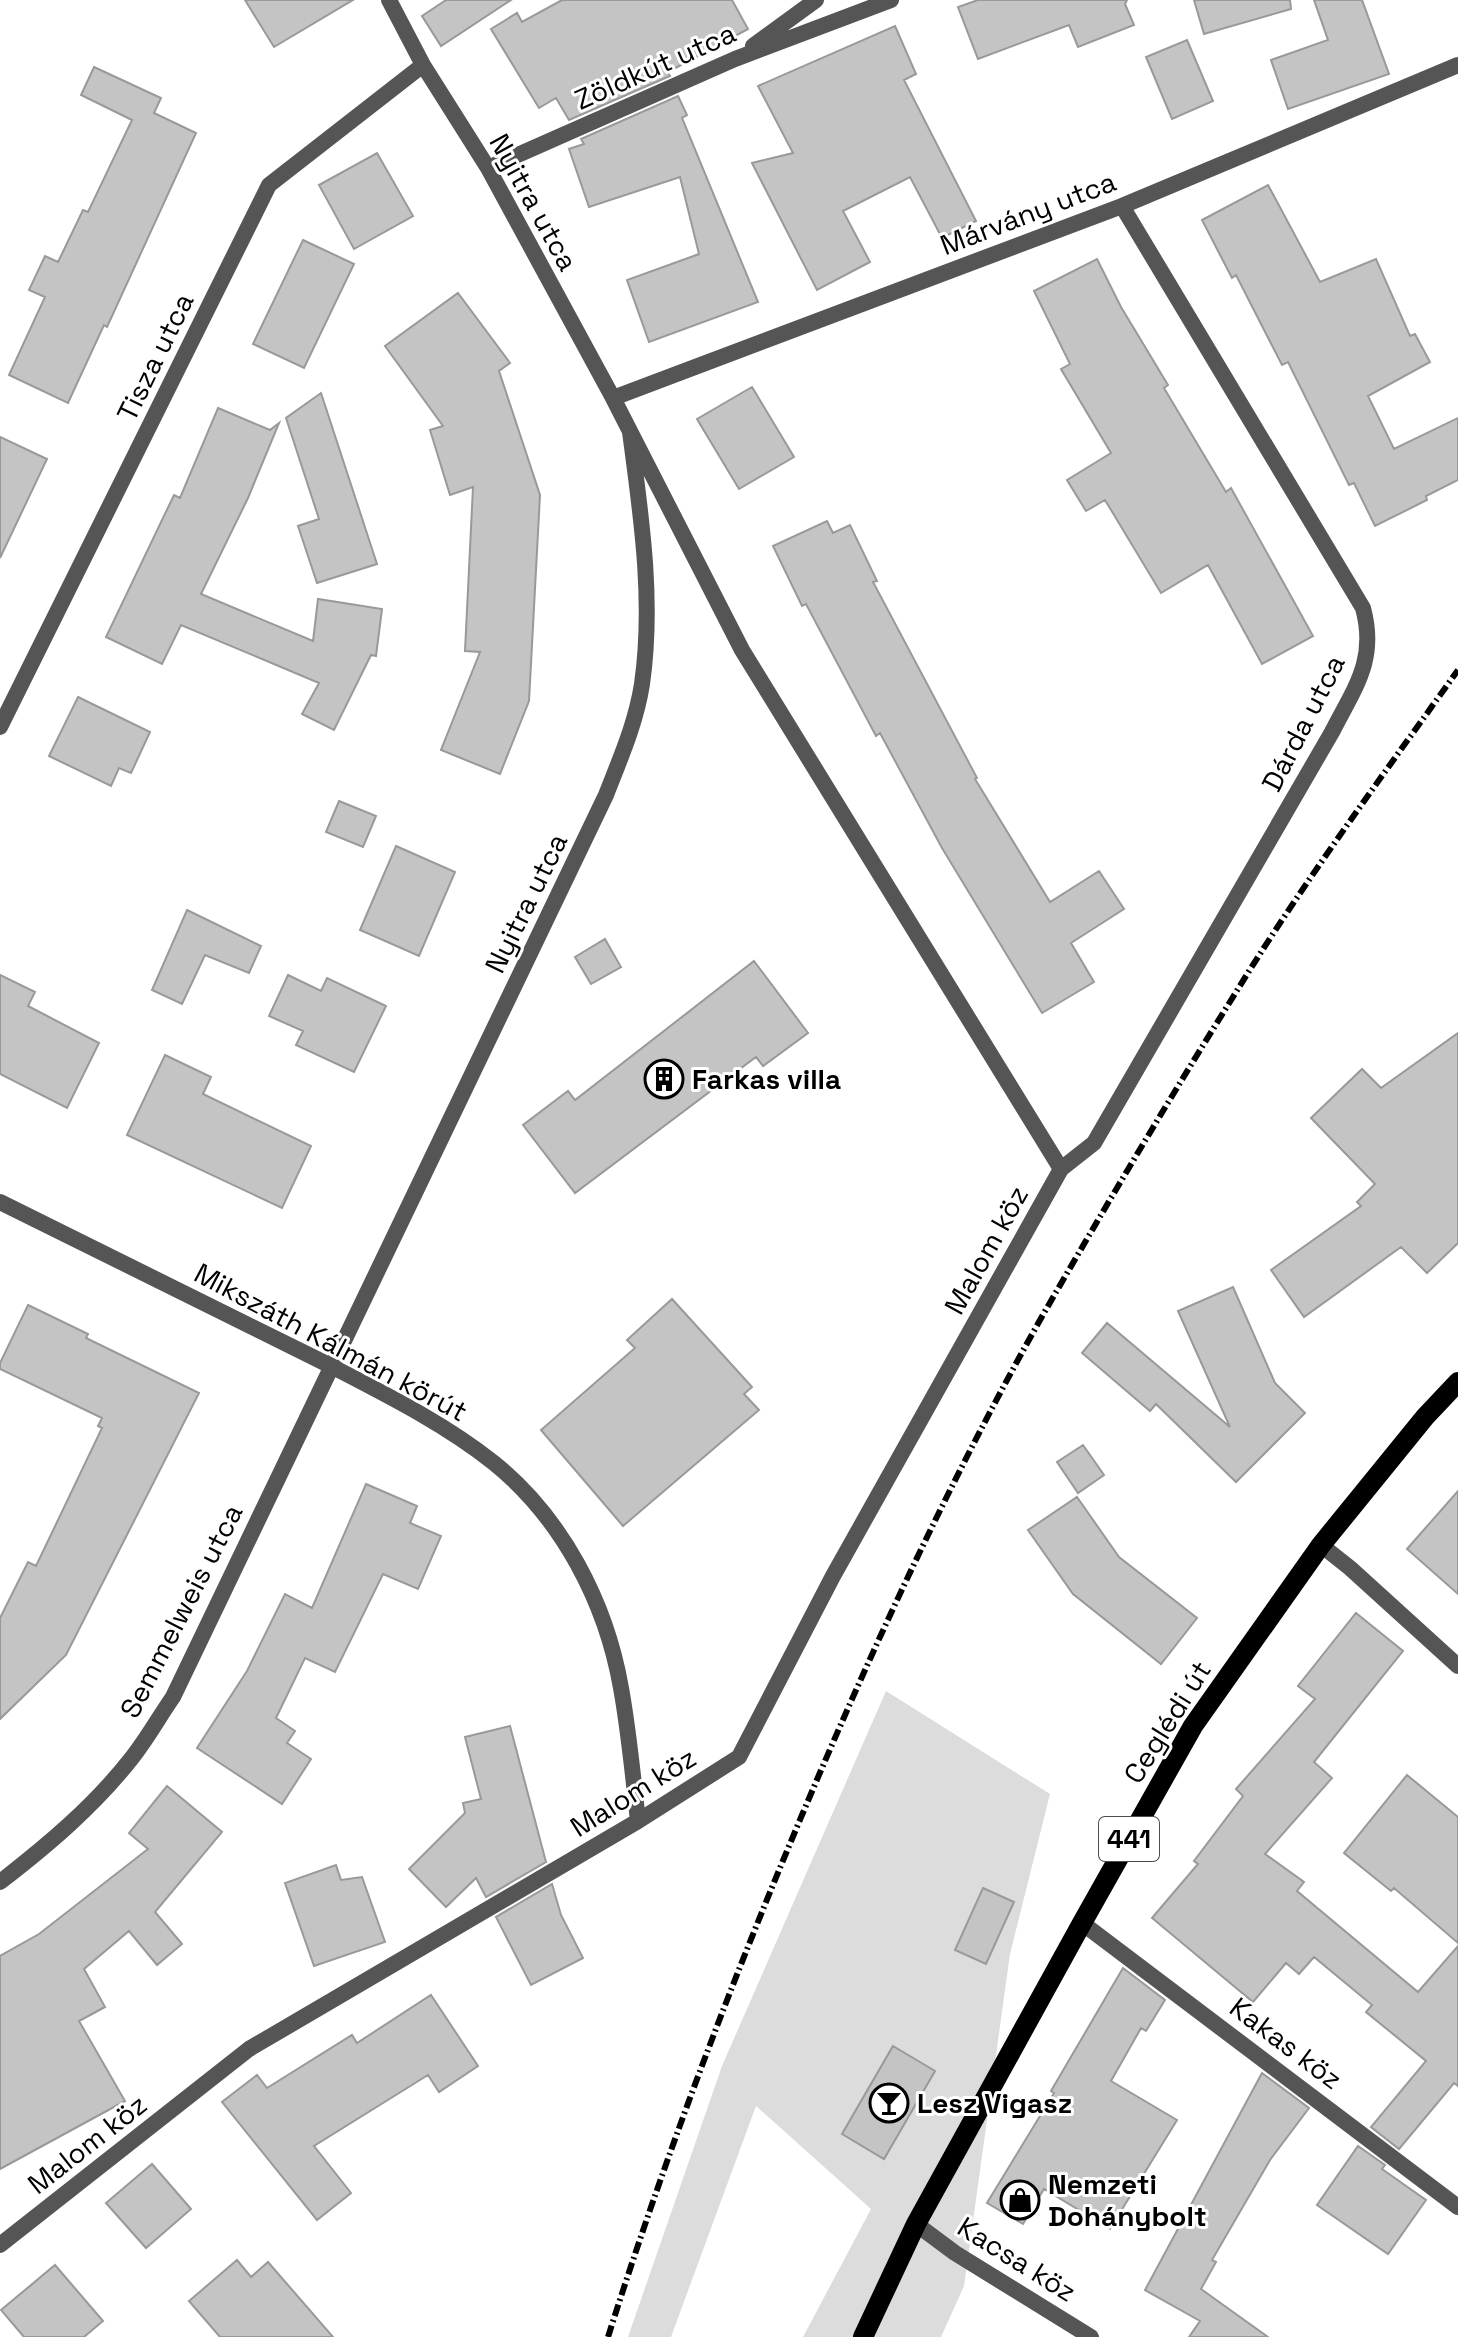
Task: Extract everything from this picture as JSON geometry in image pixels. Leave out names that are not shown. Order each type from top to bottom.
[{"type":"main road","name":"Ceglédi út","points":[[863,2337],[916,2224],[1193,1726],[1321,1545],[1425,1417],[1458,1382]]},
{"type":"street","name":"Nyitra utca","points":[[389,0],[423,65],[488,168],[613,398],[742,650],[1061,1169]]},
{"type":"street","points":[[735,59],[816,0]]},
{"type":"street","name":"Zöldkút utca","points":[[488,168],[735,59],[891,0]]},
{"type":"street","name":"Tisza utca","points":[[0,727],[269,185],[423,65]]},
{"type":"street","name":"Márvány utca","points":[[613,398],[1122,206],[1458,65]]},
{"type":"street","name":"Dárda utca","points":[[1061,1169],[1094,1143],[1118,1102],[1332,732],[1360,675],[1369,641],[1357,593],[1122,206]]},
{"type":"street","name":"Nyitra utca","points":[[331,1366],[606,795],[632,728],[641,685],[647,628],[640,502],[630,432]]},
{"type":"street","name":"Malom köz","points":[[0,2245],[249,2049],[638,1821],[739,1757],[833,1576],[1061,1169]]},
{"type":"street","name":"Mikszáth Kálmán körút","points":[[0,1202],[331,1366],[449,1431],[494,1463],[535,1503],[570,1551],[590,1589],[608,1637],[621,1686],[638,1821]]},
{"type":"street","name":"Semmelweis utca","points":[[0,1882],[52,1841],[100,1794],[132,1758],[173,1697],[331,1366]]},
{"type":"street","points":[[1321,1545],[1458,1666]]},
{"type":"street","name":"Kakas köz","points":[[1082,1923],[1458,2207]]},
{"type":"street","name":"Kacsa köz","points":[[916,2224],[955,2253],[1091,2337]]},
{"type":"shaded area","points":[[886,1691],[1050,1794],[1010,1954],[964,2286],[941,2337],[803,2337],[871,2209],[756,2106],[671,2337],[628,2337],[722,2066]]},
{"type":"building","points":[[245,0],[353,0],[274,47]]},
{"type":"building","points":[[446,0],[511,0],[441,46],[422,16]]},
{"type":"building","points":[[562,0],[732,0],[748,29],[668,72],[670,76],[569,120],[556,98],[539,108],[491,29],[517,13],[522,22]]},
{"type":"building","points":[[978,0],[1127,0],[1125,4],[1134,25],[1078,47],[1069,25],[978,59],[958,7]]},
{"type":"building","points":[[1194,0],[1290,0],[1291,9],[1204,34]]},
{"type":"building","points":[[1314,0],[1362,0],[1389,74],[1288,109],[1271,60],[1328,40]]},
{"type":"building","points":[[895,26],[916,74],[904,80],[976,221],[942,238],[910,177],[843,211],[870,262],[817,290],[752,163],[793,153],[758,86]]},
{"type":"building","points":[[1187,40],[1213,101],[1172,119],[1146,57]]},
{"type":"building","points":[[94,67],[161,98],[154,113],[196,133],[107,327],[104,325],[68,403],[9,375],[45,297],[29,290],[45,256],[58,262],[83,210],[88,212],[132,120],[81,95]]},
{"type":"building","points":[[678,96],[687,115],[682,118],[758,302],[649,342],[627,280],[699,254],[680,177],[589,207],[569,149],[584,144],[581,139]]},
{"type":"building","points":[[377,153],[413,216],[354,249],[319,185]]},
{"type":"building","points":[[1268,185],[1320,282],[1376,259],[1410,336],[1415,334],[1430,362],[1368,396],[1394,449],[1458,418],[1458,480],[1426,496],[1427,500],[1375,526],[1354,483],[1349,485],[1288,362],[1282,365],[1236,275],[1232,278],[1202,220]]},
{"type":"building","points":[[303,240],[354,264],[304,368],[253,344]]},
{"type":"building","points":[[1097,259],[1121,307],[1168,385],[1164,388],[1226,492],[1231,488],[1313,636],[1262,664],[1208,565],[1161,593],[1105,500],[1086,511],[1067,480],[1111,453],[1061,369],[1070,364],[1034,291]]},
{"type":"building","points":[[458,293],[510,363],[499,371],[540,495],[529,701],[500,774],[441,750],[480,652],[465,651],[473,487],[450,495],[430,430],[443,426],[385,346]]},
{"type":"building","points":[[752,387],[794,457],[739,489],[697,419]]},
{"type":"building","points":[[321,393],[377,564],[317,583],[298,526],[319,519],[286,418]]},
{"type":"building","points":[[218,408],[270,430],[279,423],[248,498],[201,594],[313,641],[318,599],[382,609],[376,656],[371,655],[334,730],[302,714],[319,683],[181,625],[162,664],[106,637],[174,495],[180,498]]},
{"type":"building","points":[[0,437],[47,459],[0,558]]},
{"type":"building","points":[[827,521],[833,533],[850,525],[877,581],[873,582],[975,779],[1050,902],[1099,871],[1124,909],[1071,943],[1094,982],[1042,1013],[942,848],[880,733],[876,736],[806,604],[802,606],[773,546]]},
{"type":"building","points":[[78,697],[150,732],[131,773],[119,768],[111,786],[49,756]]},
{"type":"building","points":[[339,801],[376,816],[363,847],[326,832]]},
{"type":"building","points":[[396,846],[455,872],[419,956],[360,930]]},
{"type":"building","points":[[187,910],[261,946],[249,973],[205,955],[182,1004],[152,990]]},
{"type":"building","points":[[605,939],[621,967],[591,984],[575,957]]},
{"type":"building","name":"Farkas villa","points":[[754,961],[808,1033],[763,1066],[756,1057],[575,1193],[523,1125],[568,1091],[575,1100]]},
{"type":"building","points":[[0,975],[35,992],[28,1006],[99,1043],[67,1108],[0,1074]]},
{"type":"building","points":[[288,975],[321,991],[327,978],[386,1006],[354,1072],[296,1045],[303,1031],[269,1016]]},
{"type":"building","points":[[1458,1033],[1458,1243],[1427,1273],[1401,1247],[1304,1317],[1271,1270],[1361,1206],[1357,1202],[1375,1184],[1311,1118],[1362,1069],[1381,1088]]},
{"type":"building","points":[[165,1055],[211,1077],[203,1094],[311,1146],[282,1208],[127,1135]]},
{"type":"building","points":[[1233,1287],[1275,1383],[1305,1413],[1236,1482],[1156,1404],[1150,1411],[1082,1353],[1107,1323],[1230,1427],[1178,1311]]},
{"type":"building","points":[[672,1299],[752,1387],[744,1394],[759,1410],[623,1526],[541,1430],[635,1348],[627,1340]]},
{"type":"building","points":[[28,1305],[88,1334],[86,1338],[199,1393],[66,1655],[0,1719],[0,1618],[28,1562],[36,1566],[102,1428],[98,1426],[102,1418],[0,1369],[0,1363]]},
{"type":"building","points":[[1083,1445],[1104,1475],[1078,1493],[1057,1462]]},
{"type":"building","points":[[366,1484],[417,1506],[410,1523],[441,1536],[418,1589],[383,1574],[335,1672],[305,1658],[276,1718],[295,1731],[287,1743],[311,1759],[282,1804],[197,1748],[247,1671],[285,1594],[312,1608]]},
{"type":"building","points":[[1458,1491],[1458,1594],[1407,1549]]},
{"type":"building","points":[[1077,1497],[1119,1557],[1197,1618],[1161,1664],[1073,1594],[1028,1530]]},
{"type":"building","points":[[1356,1613],[1403,1651],[1314,1762],[1332,1778],[1265,1854],[1304,1882],[1297,1891],[1418,1992],[1458,1946],[1458,2086],[1454,2083],[1399,2149],[1371,2127],[1426,2061],[1366,2012],[1372,2005],[1314,1957],[1299,1974],[1286,1963],[1253,2002],[1152,1918],[1198,1864],[1194,1861],[1243,1796],[1236,1789],[1315,1699],[1298,1686]]},
{"type":"building","points":[[510,1726],[546,1862],[486,1897],[476,1878],[446,1907],[409,1869],[465,1813],[463,1803],[481,1799],[465,1737]]},
{"type":"building","points":[[1407,1775],[1458,1817],[1458,1943],[1394,1888],[1391,1891],[1344,1853]]},
{"type":"building","points":[[167,1786],[222,1832],[155,1912],[182,1944],[157,1965],[129,1931],[84,1969],[105,2007],[79,2021],[125,2101],[0,2169],[0,1956],[39,1934],[148,1849],[129,1833]]},
{"type":"building","points":[[336,1865],[341,1880],[362,1877],[385,1942],[314,1966],[285,1883]]},
{"type":"building","points":[[552,1884],[561,1915],[583,1958],[531,1985],[496,1917]]},
{"type":"building","points":[[983,1888],[1014,1902],[986,1964],[955,1950]]},
{"type":"building","points":[[1123,1968],[1165,2000],[1146,2031],[1141,2028],[1111,2081],[1177,2120],[1110,2229],[1044,2189],[1023,2224],[987,2203],[1054,2093],[1051,2091]]},
{"type":"building","points":[[431,1995],[478,2066],[439,2092],[428,2075],[314,2146],[351,2193],[317,2220],[222,2102],[257,2075],[267,2088],[352,2035],[357,2043]]},
{"type":"building","name":"Lesz Vigasz","points":[[893,2046],[935,2071],[884,2159],[842,2134]]},
{"type":"building","points":[[1262,2073],[1309,2108],[1270,2160],[1212,2260],[1216,2262],[1201,2289],[1268,2337],[1189,2337],[1200,2321],[1145,2290]]},
{"type":"building","points":[[1358,2146],[1385,2165],[1382,2169],[1426,2200],[1388,2254],[1317,2205]]},
{"type":"building","points":[[152,2164],[191,2209],[146,2248],[106,2203]]},
{"type":"building","points":[[237,2260],[251,2277],[268,2262],[333,2337],[220,2337],[189,2301]]},
{"type":"building","points":[[55,2265],[103,2321],[84,2337],[24,2337],[1,2310]]},
{"type":"railway","points":[[608,2337],[675,2139],[775,1879],[886,1623],[978,1435],[1090,1234],[1259,955],[1458,670]]},
{"type":"place","name":"Farkas villa","points":[[664,1079]]},
{"type":"place","name":"Lesz Vigasz","points":[[889,2103]]},
{"type":"place","name":"Nemzeti Dohánybolt","points":[[1020,2200]]}]
